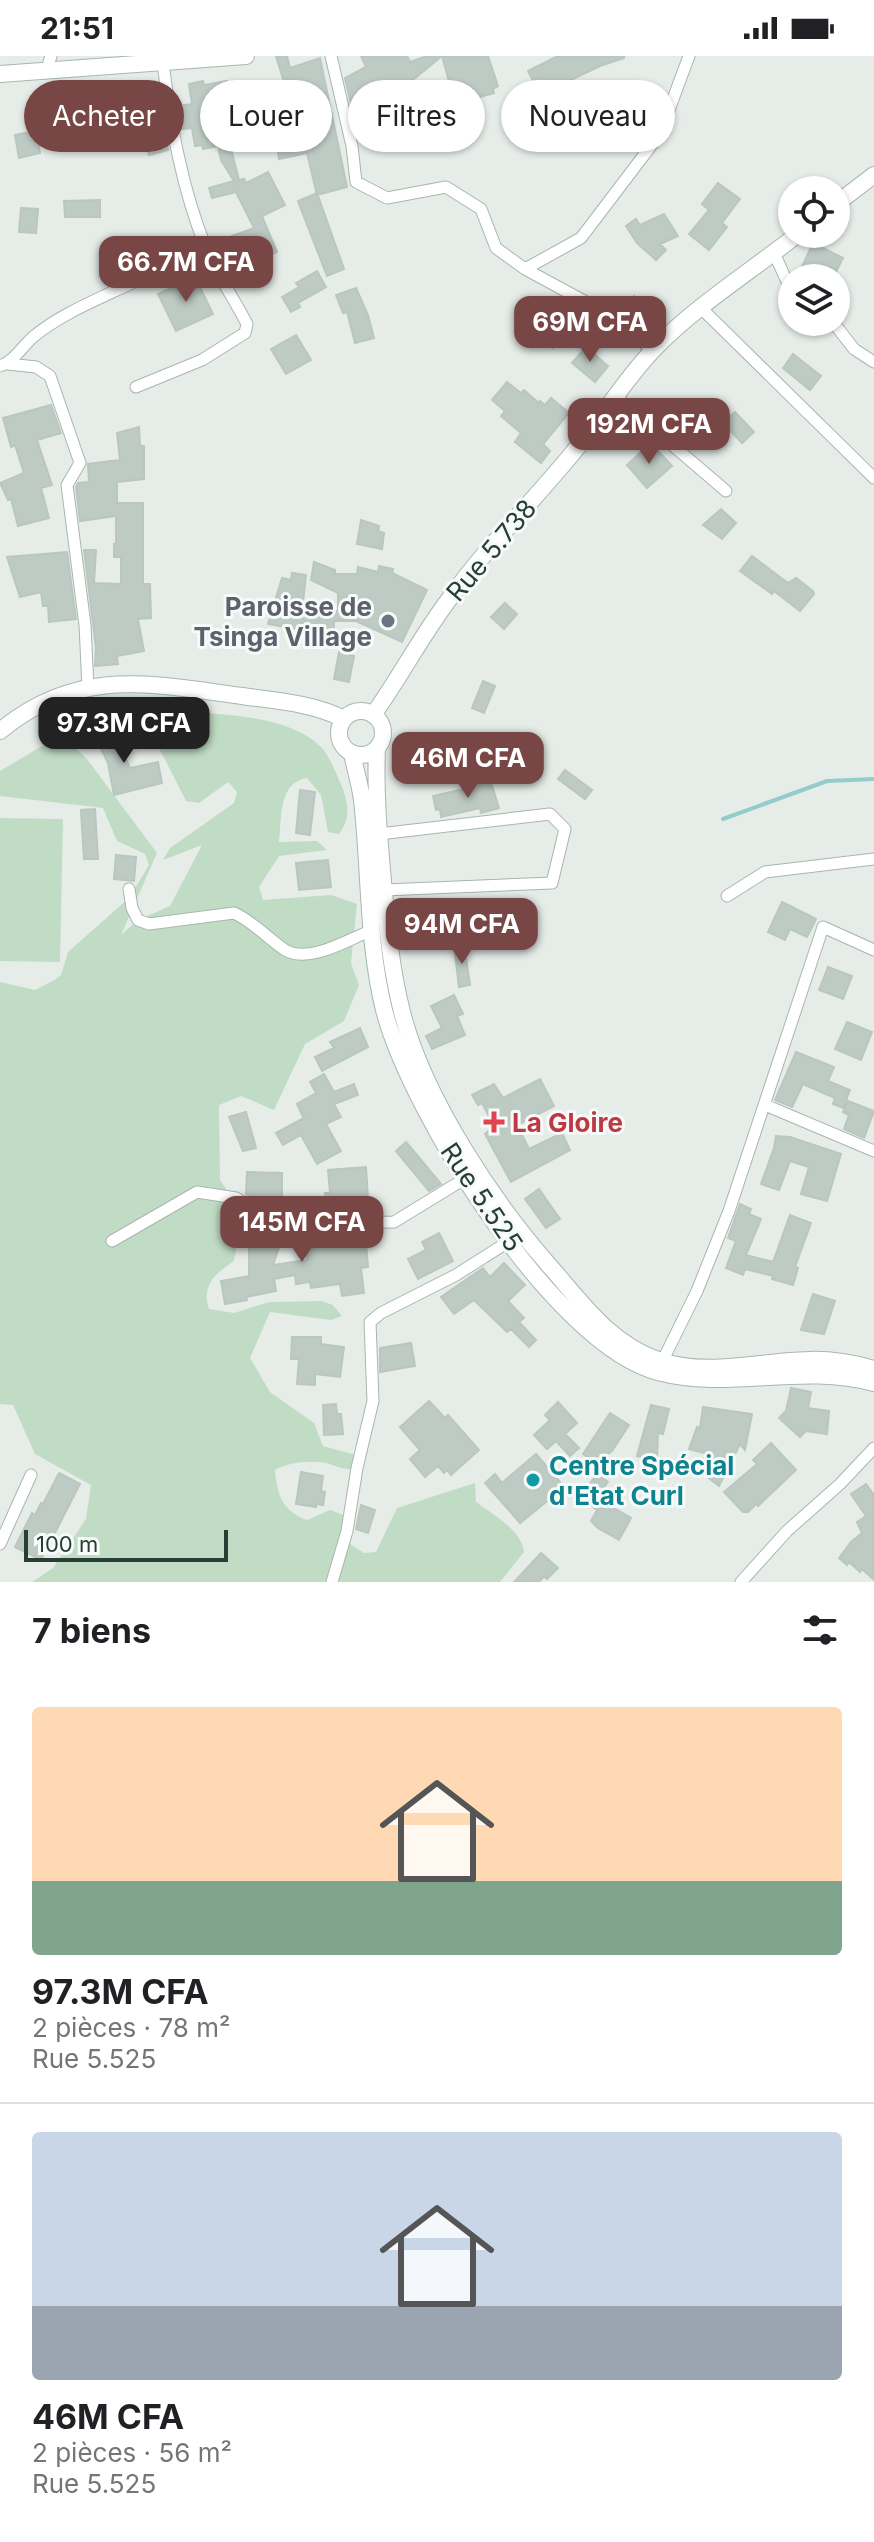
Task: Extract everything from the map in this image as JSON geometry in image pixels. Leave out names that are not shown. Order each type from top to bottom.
[{"type":"street","points":[[0,74],[49,64],[163,63],[246,56]]},
{"type":"street","points":[[331,56],[352,146],[356,182],[387,198],[446,187],[481,209],[496,248],[525,269],[597,308],[653,350]]},
{"type":"street","points":[[525,269],[581,238],[660,134],[689,56]]},
{"type":"street","points":[[136,387],[202,360],[245,333],[247,324],[206,249],[171,123],[163,63]]},
{"type":"street","points":[[850,193],[874,175]]},
{"type":"street","name":"Rue 5.738","points":[[373,715],[449,598],[576,449],[614,395],[653,350],[701,308],[780,248]]},
{"type":"street","points":[[774,253],[779,264]]},
{"type":"street","points":[[4,365],[34,336],[69,314],[134,282]]},
{"type":"street","points":[[701,308],[874,478]]},
{"type":"street","points":[[844,336],[854,349],[874,362]]},
{"type":"street","points":[[4,365],[36,367],[50,376],[80,463],[67,485],[85,625],[88,688]]},
{"type":"street","points":[[614,395],[726,491]]},
{"type":"street","points":[[0,731],[48,700],[119,683],[146,683],[315,706],[344,719]]},
{"type":"street","points":[[355,712],[373,715],[382,727],[377,748],[365,754],[346,749],[339,738],[344,719],[355,712]]},
{"type":"street","name":"Rue 5.525","points":[[377,748],[375,795],[388,934],[402,1015],[430,1085],[464,1147],[526,1238],[592,1316],[624,1344],[662,1362],[725,1367],[831,1360],[874,1369]]},
{"type":"street","name":"Rue 5.525","points":[[352,753],[362,798],[370,931],[385,1014],[414,1086],[466,1178],[508,1242],[578,1323],[614,1353],[633,1363],[658,1372],[700,1378],[809,1373],[874,1383]]},
{"type":"street","points":[[379,834],[550,814],[565,829],[552,883],[384,890]]},
{"type":"street","points":[[727,896],[765,872],[874,859]]},
{"type":"street","points":[[129,889],[132,908],[138,920],[163,924],[234,913],[296,954],[311,953],[370,931]]},
{"type":"street","points":[[662,1362],[715,1249],[823,927],[874,950]]},
{"type":"street","points":[[765,1105],[874,1151]]},
{"type":"street","points":[[112,1241],[197,1192],[236,1198],[257,1211],[292,1223],[394,1222],[466,1178]]},
{"type":"street","points":[[332,1582],[347,1531],[357,1468],[373,1401],[370,1322],[381,1313],[456,1275],[508,1242]]},
{"type":"street","points":[[741,1582],[787,1531],[840,1484],[874,1448]]},
{"type":"street","points":[[0,1544],[31,1475]]},
{"type":"green space","points":[[152,711],[243,716],[288,727],[308,736],[328,756],[347,802],[343,828],[339,834],[328,832],[321,795],[307,778],[291,787],[283,802],[279,842],[317,841],[327,850],[279,856],[259,887],[263,900],[331,895],[357,904],[351,963],[359,985],[344,1021],[305,1044],[274,1110],[241,1096],[219,1105],[220,1180],[243,1213],[234,1261],[216,1275],[209,1286],[209,1309],[234,1313],[269,1302],[321,1301],[333,1305],[342,1316],[331,1320],[270,1312],[250,1358],[270,1392],[314,1423],[323,1446],[359,1456],[357,1468],[352,1469],[313,1462],[281,1467],[275,1470],[279,1494],[286,1507],[307,1520],[330,1510],[343,1515],[344,1540],[364,1553],[376,1552],[397,1508],[475,1483],[476,1502],[505,1523],[522,1544],[524,1552],[500,1582],[32,1582],[53,1568],[86,1519],[91,1485],[35,1454],[13,1405],[0,1404],[0,982],[35,990],[56,979],[61,975],[68,952],[129,898],[149,865],[145,854],[117,841],[103,808],[0,796],[0,771],[42,746],[68,741],[87,759],[157,853],[121,935],[138,920],[170,906],[202,845],[163,860],[170,848],[234,803],[237,792],[228,782],[199,803],[186,801],[152,734]]},
{"type":"green space","points":[[0,818],[63,819],[60,962],[0,961]]},
{"type":"building","points":[[276,56],[287,56],[290,68],[320,58],[325,80],[283,80]]},
{"type":"building","points":[[361,56],[407,56],[410,62],[427,56],[442,56],[413,80],[348,80],[348,91],[345,78],[366,67]]},
{"type":"building","points":[[442,56],[488,56],[498,86],[493,89],[494,93],[485,96],[485,80],[449,80]]},
{"type":"building","points":[[558,56],[624,56],[571,80],[532,80],[528,71]]},
{"type":"building","points":[[200,82],[200,145],[195,146],[192,128],[184,129],[184,105],[192,104],[189,84]]},
{"type":"building","points":[[332,115],[347,187],[317,195],[307,153],[279,159],[278,152],[332,152]]},
{"type":"building","points":[[24,133],[24,152],[40,153],[19,158],[15,135]]},
{"type":"building","points":[[219,152],[232,152],[239,180],[244,179],[246,183],[268,172],[285,205],[262,216],[277,252],[247,265],[249,272],[231,279],[213,243],[254,228],[236,192],[212,198],[209,188],[234,181]]},
{"type":"building","points":[[718,183],[740,199],[722,223],[727,227],[709,250],[689,234],[709,210],[702,204]]},
{"type":"building","points":[[317,193],[344,269],[327,276],[298,201]]},
{"type":"building","points":[[100,200],[100,217],[65,217],[64,201]]},
{"type":"building","points":[[21,208],[38,209],[36,233],[19,232]]},
{"type":"building","points":[[664,214],[678,236],[660,244],[666,250],[656,260],[637,243],[626,226],[636,219],[640,225]]},
{"type":"building","points":[[811,248],[823,248],[843,258],[840,264],[803,264]]},
{"type":"building","points":[[317,271],[326,287],[298,303],[300,307],[291,312],[282,297],[299,287],[296,283]]},
{"type":"building","points":[[195,277],[213,314],[176,331],[158,294]]},
{"type":"building","points":[[356,288],[374,338],[355,343],[347,312],[343,313],[336,295]]},
{"type":"building","points":[[634,296],[661,315],[647,335],[620,315]]},
{"type":"building","points":[[553,319],[566,328],[553,348],[542,335]]},
{"type":"building","points":[[296,335],[311,360],[286,374],[271,349]]},
{"type":"building","points":[[586,347],[608,366],[595,382],[572,363]]},
{"type":"building","points":[[793,354],[821,376],[810,390],[783,368]]},
{"type":"building","points":[[507,382],[521,393],[524,390],[539,403],[545,405],[551,398],[569,413],[543,444],[550,451],[541,463],[515,442],[521,433],[501,416],[505,411],[492,400]]},
{"type":"building","points":[[51,405],[61,433],[37,440],[52,485],[41,488],[49,518],[18,526],[11,499],[8,500],[0,483],[24,473],[15,445],[11,447],[3,418]]},
{"type":"building","points":[[735,412],[754,432],[742,443],[723,423]]},
{"type":"building","points":[[139,427],[140,446],[144,446],[144,479],[117,482],[117,503],[143,503],[143,584],[150,584],[151,618],[138,619],[144,651],[117,656],[118,664],[95,666],[96,648],[84,550],[96,550],[94,583],[121,584],[121,557],[114,557],[116,516],[80,521],[76,487],[78,483],[89,482],[88,464],[120,460],[117,433]]},
{"type":"building","points":[[651,443],[672,466],[647,488],[627,465]]},
{"type":"building","points":[[721,509],[736,523],[722,539],[703,525]]},
{"type":"building","points":[[361,520],[379,526],[378,531],[384,533],[382,549],[357,544]]},
{"type":"building","points":[[67,552],[76,619],[49,622],[48,606],[43,606],[41,592],[20,597],[7,557]]},
{"type":"building","points":[[752,556],[788,583],[796,578],[813,591],[814,594],[800,611],[740,571]]},
{"type":"building","points":[[314,562],[335,570],[335,574],[357,574],[358,567],[378,572],[379,566],[393,569],[392,573],[427,590],[402,642],[356,621],[334,621],[334,628],[302,630],[268,624],[282,578],[291,580],[292,573],[306,575],[302,611],[338,611],[338,593],[311,580]]},
{"type":"building","points":[[505,603],[517,614],[504,629],[491,617]]},
{"type":"building","points":[[339,652],[354,656],[349,682],[334,679]]},
{"type":"building","points":[[483,681],[495,686],[484,713],[472,708]]},
{"type":"building","points":[[109,722],[130,768],[158,762],[162,783],[114,795],[108,763],[92,730]]},
{"type":"building","points":[[565,770],[592,790],[585,799],[558,779]]},
{"type":"building","points":[[490,779],[499,808],[481,813],[480,808],[441,817],[440,809],[436,810],[433,796],[473,787],[473,784]]},
{"type":"building","points":[[300,790],[315,792],[310,835],[296,833]]},
{"type":"building","points":[[95,809],[98,859],[84,859],[81,810]]},
{"type":"building","points":[[116,855],[136,857],[134,881],[114,879]]},
{"type":"building","points":[[328,860],[331,887],[299,890],[296,863]]},
{"type":"building","points":[[782,902],[816,919],[807,937],[790,929],[785,940],[768,932]]},
{"type":"building","points":[[464,944],[470,985],[459,987],[454,946]]},
{"type":"building","points":[[828,967],[852,976],[843,999],[819,990]]},
{"type":"building","points":[[454,995],[463,1014],[457,1016],[465,1035],[432,1049],[426,1036],[442,1028],[431,1006]]},
{"type":"building","points":[[847,1022],[872,1032],[861,1060],[835,1049]]},
{"type":"building","points":[[360,1028],[368,1047],[322,1071],[315,1057],[334,1048],[330,1042]]},
{"type":"building","points":[[796,1052],[834,1067],[828,1081],[850,1090],[843,1108],[833,1104],[835,1098],[803,1084],[792,1107],[775,1100]]},
{"type":"building","points":[[324,1074],[334,1092],[354,1084],[358,1095],[334,1104],[341,1117],[326,1124],[341,1151],[317,1164],[301,1135],[283,1145],[276,1133],[306,1117],[303,1117],[297,1104],[316,1093],[310,1082]]},
{"type":"building","points":[[540,1079],[554,1106],[517,1125],[529,1149],[562,1133],[570,1150],[511,1182],[485,1134],[494,1126],[482,1103],[478,1105],[472,1095],[494,1084],[503,1098]]},
{"type":"building","points":[[848,1101],[874,1111],[864,1138],[844,1129],[849,1115],[843,1112]]},
{"type":"building","points":[[246,1112],[256,1148],[243,1151],[229,1117]]},
{"type":"building","points":[[776,1136],[790,1137],[841,1154],[827,1201],[801,1194],[809,1167],[790,1161],[779,1190],[761,1184]]},
{"type":"building","points":[[406,1142],[441,1184],[429,1191],[396,1151]]},
{"type":"building","points":[[366,1167],[368,1198],[339,1200],[340,1214],[327,1214],[325,1193],[330,1193],[328,1170]]},
{"type":"building","points":[[247,1172],[282,1173],[282,1200],[255,1199],[246,1194]]},
{"type":"building","points":[[539,1189],[560,1219],[546,1228],[525,1199]]},
{"type":"building","points":[[740,1204],[751,1209],[749,1214],[761,1219],[746,1255],[773,1262],[790,1215],[811,1223],[795,1267],[798,1268],[793,1285],[772,1279],[773,1276],[745,1269],[743,1275],[726,1268],[736,1241],[728,1238]]},
{"type":"building","points":[[266,1223],[285,1230],[273,1265],[307,1260],[304,1238],[329,1234],[329,1231],[365,1231],[368,1267],[361,1268],[364,1293],[342,1296],[340,1284],[311,1288],[310,1282],[296,1284],[295,1275],[274,1279],[276,1291],[225,1304],[221,1281],[249,1276],[249,1241],[253,1226],[264,1229]]},
{"type":"building","points":[[439,1233],[453,1261],[418,1279],[408,1259],[426,1250],[422,1242]]},
{"type":"building","points":[[504,1263],[525,1285],[508,1301],[524,1318],[519,1322],[536,1340],[529,1347],[511,1329],[507,1332],[474,1300],[454,1314],[441,1297],[483,1268],[490,1277]]},
{"type":"building","points":[[813,1294],[835,1301],[824,1334],[801,1330]]},
{"type":"building","points":[[292,1337],[321,1337],[321,1344],[344,1347],[340,1377],[315,1374],[315,1385],[297,1384],[299,1359],[291,1359]]},
{"type":"building","points":[[411,1343],[415,1366],[380,1372],[380,1348]]},
{"type":"building","points":[[791,1388],[811,1392],[808,1408],[829,1411],[827,1434],[806,1431],[800,1437],[779,1418],[786,1411]]},
{"type":"building","points":[[429,1401],[445,1418],[448,1415],[479,1450],[451,1475],[438,1466],[425,1477],[410,1459],[420,1450],[400,1427]]},
{"type":"building","points":[[558,1402],[577,1423],[565,1434],[579,1448],[570,1456],[556,1441],[547,1449],[534,1435],[550,1420],[545,1415]]},
{"type":"building","points":[[336,1404],[337,1414],[341,1414],[343,1434],[324,1435],[323,1405]]},
{"type":"building","points":[[651,1405],[669,1409],[663,1434],[658,1433],[657,1461],[637,1456]]},
{"type":"building","points":[[703,1407],[752,1414],[745,1450],[740,1444],[719,1486],[696,1468],[708,1454],[689,1449],[697,1427],[700,1428]]},
{"type":"building","points":[[610,1413],[629,1425],[612,1451],[596,1463],[583,1454]]},
{"type":"building","points":[[771,1443],[796,1470],[758,1506],[756,1504],[748,1512],[743,1512],[724,1492],[757,1464],[753,1460]]},
{"type":"building","name":"Centre Spécial d'Etat Curl","points":[[536,1454],[560,1482],[558,1484],[562,1489],[520,1523],[485,1483],[495,1474],[502,1483]]},
{"type":"building","points":[[301,1472],[323,1476],[323,1505],[296,1504]]},
{"type":"building","points":[[59,1473],[80,1484],[41,1560],[15,1547],[32,1513],[35,1515],[43,1504]]},
{"type":"building","points":[[597,1474],[608,1482],[596,1498],[631,1518],[619,1540],[591,1521],[597,1510],[574,1494],[578,1488],[584,1491]]},
{"type":"building","points":[[866,1484],[874,1495],[874,1580],[862,1569],[860,1572],[839,1558],[862,1533],[857,1522],[866,1516],[851,1494]]},
{"type":"building","points":[[361,1505],[375,1510],[368,1533],[356,1529]]},
{"type":"building","points":[[541,1553],[558,1568],[539,1582],[514,1582]]},
{"type":"waterway","points":[[723,819],[827,781],[874,779]]},
{"type":"place","name":"Paroisse de Tsinga Village","points":[[388,621]]},
{"type":"place","name":"La Gloire","points":[[494,1122]]},
{"type":"place","name":"Centre Spécial d'Etat Curl","points":[[533,1480]]}]
